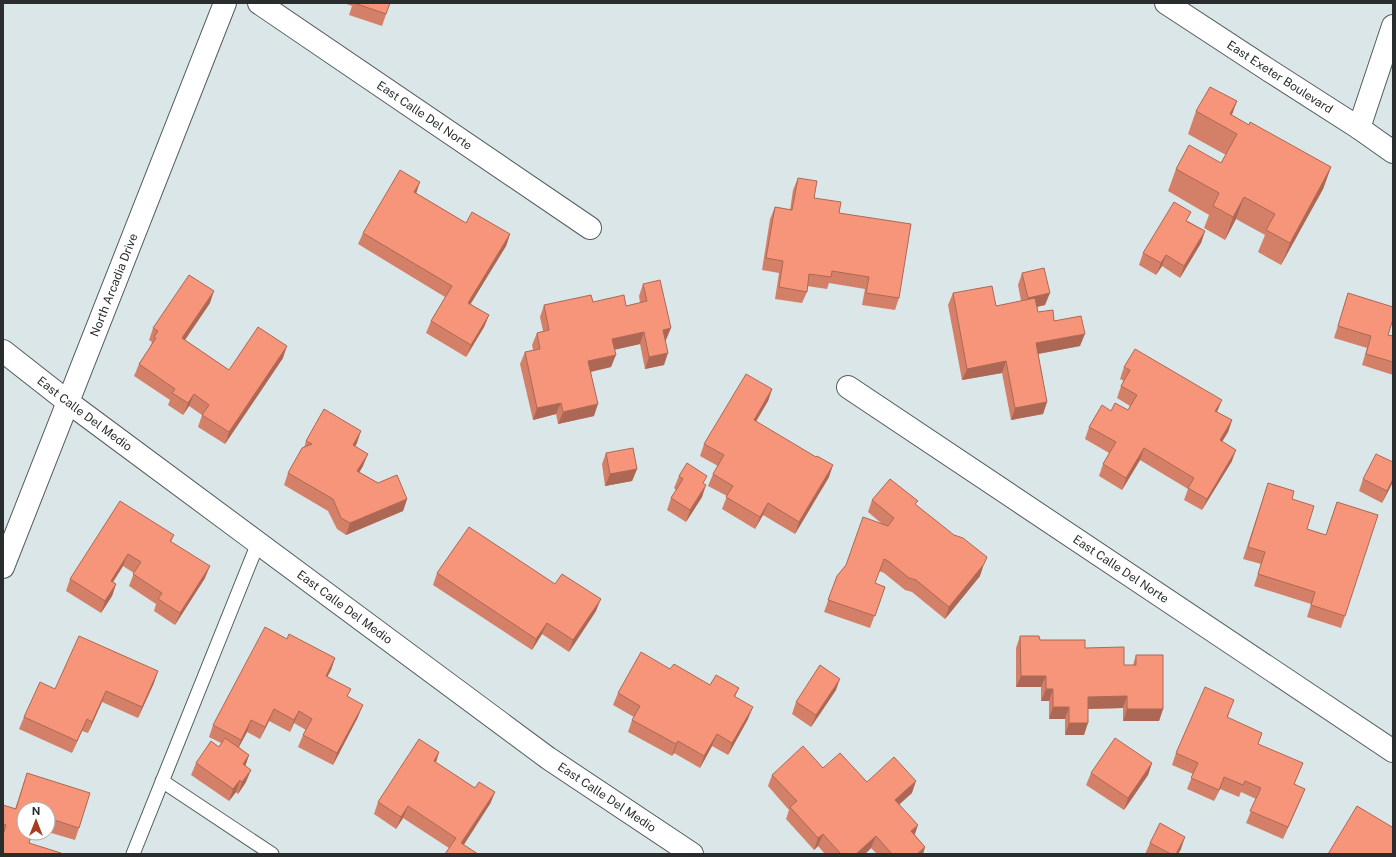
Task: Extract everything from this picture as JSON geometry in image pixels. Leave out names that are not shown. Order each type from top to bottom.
[{"type":"street","name":"North Arcadia Drive","points":[[3,567],[225,3]]},
{"type":"street","name":"East Calle Del Norte","points":[[259,3],[590,228]]},
{"type":"street","name":"East Exeter Boulevard","points":[[1166,3],[1359,128],[1393,152]]},
{"type":"street","points":[[1359,128],[1393,26]]},
{"type":"street","name":"East Calle Del Medio","points":[[3,351],[68,402],[548,758],[692,854]]},
{"type":"street","name":"East Calle Del Norte","points":[[848,387],[1393,751]]},
{"type":"lane","points":[[133,854],[258,543]]},
{"type":"lane","points":[[162,781],[272,854]]},
{"type":"building","points":[[354,3],[390,3],[386,14]]},
{"type":"building","points":[[1210,87],[1237,101],[1230,114],[1249,125],[1250,122],[1331,167],[1290,243],[1266,230],[1275,214],[1244,197],[1233,217],[1213,206],[1219,193],[1176,169],[1189,145],[1221,163],[1237,134],[1196,111]]},
{"type":"building","points":[[400,170],[420,182],[414,192],[466,223],[472,212],[510,234],[468,303],[489,315],[471,345],[431,321],[452,286],[363,233]]},
{"type":"building","points":[[798,178],[817,181],[814,198],[841,202],[839,213],[911,224],[899,298],[866,293],[869,277],[832,271],[831,277],[809,274],[807,292],[779,287],[783,261],[766,258],[775,207],[792,210]]},
{"type":"building","points":[[1174,202],[1191,212],[1186,221],[1205,231],[1184,266],[1166,255],[1161,263],[1143,253]]},
{"type":"building","points":[[1044,268],[1050,293],[1028,298],[1022,273]]},
{"type":"building","points":[[189,275],[214,291],[182,338],[229,370],[258,327],[287,346],[229,432],[202,415],[209,405],[194,394],[188,403],[172,393],[175,389],[139,364],[156,338],[154,337],[158,331],[153,328]]},
{"type":"building","points":[[660,280],[671,328],[663,330],[668,353],[649,357],[644,332],[612,339],[616,355],[588,361],[598,404],[563,412],[561,403],[537,408],[525,352],[540,349],[537,333],[549,330],[544,305],[591,295],[593,302],[624,295],[626,306],[647,301],[643,284]]},
{"type":"building","points":[[992,286],[996,306],[1035,298],[1038,312],[1053,310],[1054,321],[1081,316],[1085,334],[1036,343],[1047,402],[1015,408],[1006,361],[967,369],[953,293]]},
{"type":"building","points":[[1348,293],[1393,307],[1393,319],[1388,335],[1393,336],[1393,362],[1366,354],[1371,336],[1338,326]]},
{"type":"building","points":[[1135,349],[1222,400],[1215,411],[1232,420],[1220,440],[1236,450],[1207,499],[1188,488],[1194,478],[1144,448],[1126,478],[1103,464],[1116,442],[1089,427],[1102,405],[1111,411],[1115,403],[1128,410],[1137,395],[1121,386],[1130,370],[1124,367]]},
{"type":"building","points":[[746,374],[772,389],[754,420],[816,457],[817,456],[833,465],[799,522],[768,503],[760,517],[726,497],[733,486],[713,474],[724,455],[704,444]]},
{"type":"building","points":[[324,409],[361,431],[353,445],[368,454],[357,471],[378,483],[397,475],[407,499],[350,523],[341,518],[333,499],[288,473],[302,448],[312,444],[306,441]]},
{"type":"building","points":[[633,448],[637,469],[610,474],[606,453]]},
{"type":"building","points":[[1376,454],[1393,462],[1393,479],[1387,491],[1363,479]]},
{"type":"building","points":[[687,463],[707,476],[703,483],[706,485],[690,510],[671,498],[683,479],[679,476]]},
{"type":"building","points":[[890,479],[918,501],[915,504],[954,535],[963,538],[987,557],[984,564],[949,607],[916,580],[909,578],[884,559],[875,583],[885,587],[875,616],[828,600],[837,576],[846,565],[863,517],[888,526],[894,518],[872,500]]},
{"type":"building","points":[[1268,483],[1294,491],[1292,499],[1314,506],[1307,529],[1326,535],[1337,502],[1378,515],[1345,616],[1311,605],[1315,592],[1258,574],[1265,552],[1248,547]]},
{"type":"building","points":[[120,501],[174,535],[170,541],[210,566],[180,613],[158,599],[162,593],[133,574],[141,562],[128,554],[111,581],[116,584],[105,601],[70,579]]},
{"type":"building","points":[[469,527],[555,584],[562,574],[601,599],[573,640],[547,623],[536,639],[437,573]]},
{"type":"building","points":[[265,627],[287,639],[289,634],[335,658],[326,676],[351,689],[347,696],[363,705],[337,753],[303,735],[312,719],[299,711],[294,720],[274,709],[265,727],[251,720],[241,740],[213,725]]},
{"type":"building","points":[[79,636],[158,671],[142,707],[106,691],[92,722],[87,719],[77,741],[24,717],[40,682],[55,689]]},
{"type":"building","points":[[1020,636],[1039,636],[1040,640],[1085,640],[1085,648],[1124,647],[1124,665],[1136,665],[1136,655],[1163,655],[1163,709],[1127,709],[1127,696],[1088,697],[1088,723],[1069,723],[1069,707],[1053,707],[1053,689],[1046,689],[1046,676],[1021,676]]},
{"type":"building","points":[[641,652],[670,669],[674,664],[710,685],[716,675],[739,688],[734,696],[753,707],[732,743],[717,734],[704,756],[678,741],[676,744],[632,720],[640,706],[618,693]]},
{"type":"building","points":[[820,665],[840,679],[816,715],[796,702]]},
{"type":"building","points":[[1205,687],[1234,700],[1227,717],[1262,733],[1258,744],[1303,763],[1294,784],[1305,789],[1288,827],[1250,811],[1261,788],[1245,781],[1243,785],[1224,777],[1219,790],[1191,778],[1198,763],[1176,753]]},
{"type":"building","points":[[225,738],[249,755],[243,764],[251,770],[242,782],[240,780],[233,789],[196,763],[211,741],[219,747]]},
{"type":"building","points":[[1115,738],[1152,763],[1128,798],[1091,773]]},
{"type":"building","points":[[419,739],[439,752],[434,761],[475,788],[479,782],[495,792],[461,843],[478,854],[445,854],[456,838],[408,806],[401,817],[378,802]]},
{"type":"building","points":[[803,746],[823,768],[840,753],[867,782],[894,757],[916,781],[895,800],[918,825],[911,831],[925,847],[917,854],[892,854],[876,836],[856,854],[841,854],[823,834],[818,838],[790,807],[797,801],[772,775]]},
{"type":"building","points":[[27,773],[90,793],[79,828],[56,821],[56,801],[18,801]]},
{"type":"building","points":[[3,805],[16,809],[16,841],[30,841],[29,843],[61,854],[3,854],[3,835],[6,825],[3,824]]},
{"type":"building","points":[[1357,806],[1392,827],[1393,825],[1393,854],[1328,854]]},
{"type":"building","points":[[1160,823],[1185,837],[1176,854],[1171,854],[1150,843]]}]
